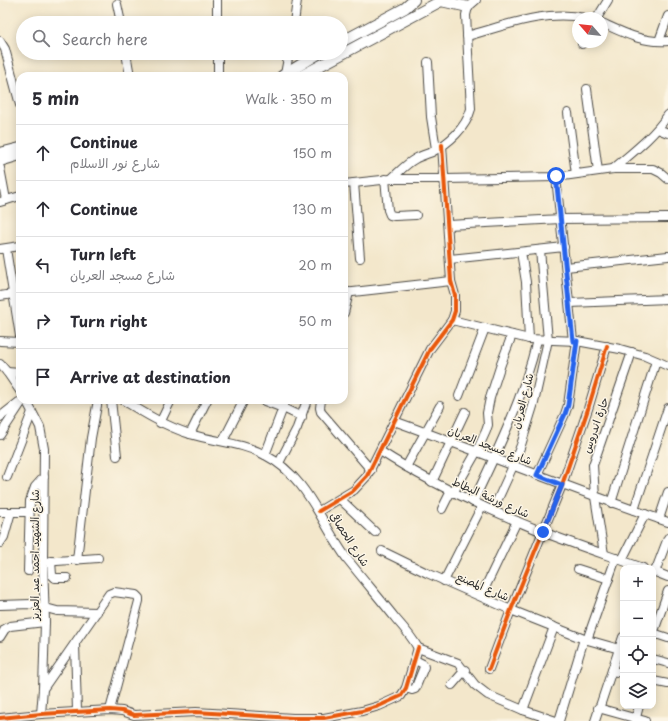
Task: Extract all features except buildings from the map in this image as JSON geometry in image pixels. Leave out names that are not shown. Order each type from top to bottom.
[{"type":"main road","points":[[348,38],[405,8],[414,0]]},
{"type":"main road","points":[[348,50],[441,0],[468,7]]},
{"type":"main road","points":[[288,72],[308,60]]},
{"type":"main road","points":[[307,72],[330,60]]},
{"type":"main road","points":[[0,153],[16,149]]},
{"type":"main road","points":[[0,161],[16,156]]},
{"type":"street","points":[[217,0],[217,16]]},
{"type":"street","points":[[295,16],[298,0]]},
{"type":"street","points":[[388,179],[415,159],[439,147],[462,128],[469,118],[471,109],[466,15],[468,7],[476,0]]},
{"type":"street","points":[[601,12],[608,0]]},
{"type":"street","points":[[117,4],[120,16]]},
{"type":"street","points":[[467,36],[536,18],[564,15],[572,16]]},
{"type":"street","points":[[659,42],[668,16]]},
{"type":"street","points":[[608,26],[632,37],[659,42],[668,41]]},
{"type":"street","points":[[0,41],[5,49],[16,90]]},
{"type":"street","points":[[127,60],[129,72]]},
{"type":"street","points":[[218,60],[218,72]]},
{"type":"street","points":[[284,72],[287,60]]},
{"type":"street","points":[[319,512],[359,486],[371,470],[430,349],[452,320],[455,311],[451,281],[445,179],[431,117],[428,62]]},
{"type":"street","points":[[587,89],[598,171]]},
{"type":"street","points":[[568,113],[576,174]]},
{"type":"street","points":[[614,169],[648,140],[668,115]]},
{"type":"street","points":[[658,129],[668,133]]},
{"type":"street","points":[[0,168],[3,201],[16,197]]},
{"type":"street","points":[[348,184],[388,179],[556,176],[614,169],[653,169],[668,179]]},
{"type":"street","points":[[537,475],[568,405],[575,341],[556,176]]},
{"type":"street","points":[[388,179],[388,210],[390,215],[416,215]]},
{"type":"street","points":[[354,183],[360,258]]},
{"type":"street","points":[[448,225],[561,219],[668,218]]},
{"type":"street","points":[[16,247],[3,249],[16,308]]},
{"type":"street","points":[[450,259],[564,248]]},
{"type":"street","name":"شارع العريان","points":[[493,510],[513,466],[534,403],[548,340],[540,250]]},
{"type":"street","points":[[520,252],[526,282],[529,338]]},
{"type":"street","points":[[566,267],[668,256]]},
{"type":"street","points":[[348,292],[451,281]]},
{"type":"street","points":[[0,296],[14,294]]},
{"type":"street","points":[[570,303],[668,299]]},
{"type":"street","points":[[452,320],[537,340],[575,341],[607,346],[632,352],[668,366]]},
{"type":"street","points":[[459,396],[485,328]]},
{"type":"street","points":[[442,509],[477,451],[488,425],[487,413],[490,398],[512,335]]},
{"type":"street","points":[[473,502],[494,458],[521,394],[537,340]]},
{"type":"street","points":[[0,341],[16,342]]},
{"type":"street","points":[[489,669],[511,610],[562,485],[588,409],[607,346]]},
{"type":"street","name":"حارة اندروس","points":[[604,554],[592,473],[595,456],[632,352]]},
{"type":"street","points":[[611,503],[656,361]]},
{"type":"street","points":[[2,367],[16,372]]},
{"type":"street","points":[[2,367],[16,386]]},
{"type":"street","points":[[0,417],[18,404]]},
{"type":"street","points":[[0,435],[20,404]]},
{"type":"street","name":"شارع الشهيد احمد عبد العزيز","points":[[26,404],[40,427],[44,442],[47,561],[41,714]]},
{"type":"street","points":[[77,560],[91,438],[97,404]]},
{"type":"street","points":[[111,404],[117,456]]},
{"type":"street","name":"شارع الحصافي","points":[[129,404],[160,423],[190,434],[251,448],[279,463],[301,484],[343,553],[418,648]]},
{"type":"street","points":[[160,423],[169,404]]},
{"type":"street","points":[[190,434],[204,404]]},
{"type":"street","points":[[223,441],[242,404]]},
{"type":"street","points":[[265,455],[284,404],[302,417]]},
{"type":"street","points":[[279,463],[298,428],[306,404]]},
{"type":"street","points":[[320,404],[321,412],[371,470]]},
{"type":"street","points":[[406,467],[440,406]]},
{"type":"street","points":[[634,510],[668,408]]},
{"type":"street","points":[[7,477],[32,412]]},
{"type":"street","points":[[432,482],[465,412]]},
{"type":"street","name":"شارع مسجد العريان","points":[[394,421],[477,451],[562,485],[668,522]]},
{"type":"street","name":"شارع ورشة البطاط","points":[[380,451],[432,482],[473,502],[543,532],[636,565]]},
{"type":"street","points":[[28,571],[29,512],[32,494],[35,487],[44,477]]},
{"type":"street","points":[[659,519],[668,492]]},
{"type":"street","points":[[340,499],[375,532]]},
{"type":"street","points":[[444,581],[482,506]]},
{"type":"street","points":[[0,512],[29,512]]},
{"type":"street","points":[[0,543],[4,537],[11,512]]},
{"type":"street","points":[[0,718],[77,711],[122,710],[136,718],[186,712],[277,718],[336,718],[379,706],[401,696],[406,688],[418,648],[455,661],[461,665],[475,685],[484,693],[523,710],[557,721],[609,579],[645,514]]},
{"type":"street","points":[[481,596],[517,521]]},
{"type":"street","points":[[656,567],[668,538]]},
{"type":"street","name":"شارع المصنع","points":[[382,551],[444,581],[511,610],[586,640],[620,649]]},
{"type":"street","points":[[67,578],[54,577],[47,561],[98,558]]},
{"type":"street","points":[[578,569],[609,579]]},
{"type":"street","points":[[656,573],[668,577]]},
{"type":"street","points":[[656,625],[668,591]]},
{"type":"street","points":[[43,689],[111,592],[136,595],[139,598],[110,710]]},
{"type":"street","points":[[0,605],[31,604],[57,611],[97,612]]},
{"type":"street","points":[[0,637],[5,629],[10,626],[45,622]]},
{"type":"street","points":[[523,710],[554,627]]},
{"type":"street","points":[[656,635],[668,638]]},
{"type":"street","points":[[75,644],[77,711]]},
{"type":"street","points":[[595,721],[598,708],[620,651]]},
{"type":"street","points":[[656,660],[668,663]]},
{"type":"street","points":[[452,685],[465,670]]},
{"type":"street","points":[[612,671],[620,673]]},
{"type":"street","points":[[656,682],[668,684]]},
{"type":"street","points":[[598,708],[635,720],[645,721]]},
{"type":"street","points":[[635,720],[638,709]]},
{"type":"cycle path","points":[[319,511],[354,490],[367,476],[430,349],[452,320],[455,311],[455,295],[451,281],[442,145]]},
{"type":"cycle path","points":[[489,669],[511,610],[562,485],[588,409],[607,346]]},
{"type":"cycle path","points":[[0,718],[110,710],[122,711],[134,715],[196,712],[293,718],[324,718],[362,711],[379,706],[401,696],[406,688],[418,648]]},
{"type":"route","points":[[543,532],[562,485],[537,475],[568,405],[577,341],[573,341],[556,176]]}]
